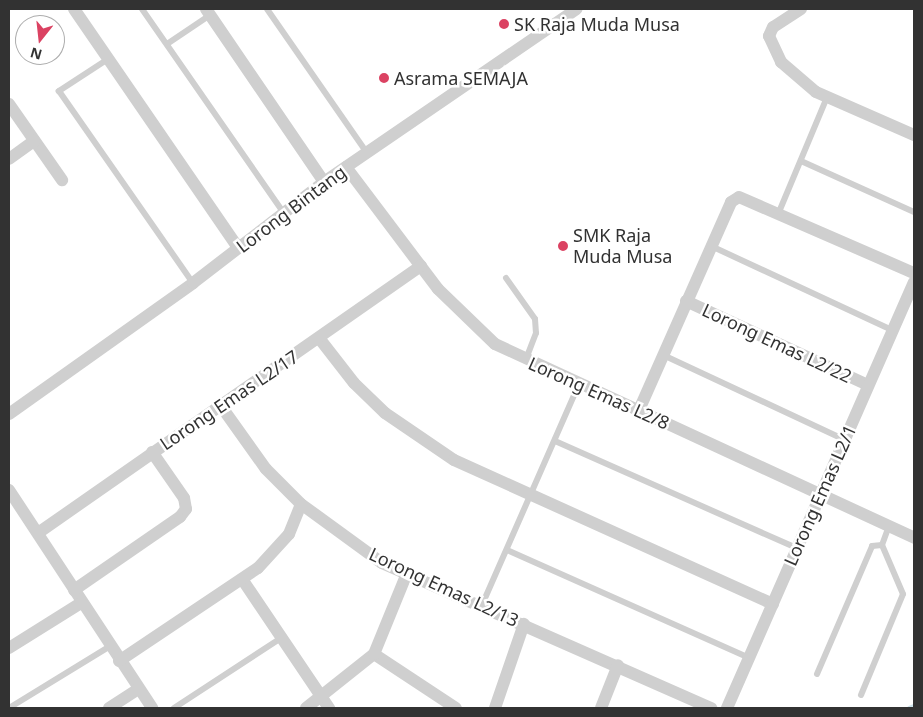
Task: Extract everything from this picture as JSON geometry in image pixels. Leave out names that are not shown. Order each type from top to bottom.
[{"type":"street","points":[[74,9],[238,248]]},
{"type":"street","name":"Lorong Bintang","points":[[9,414],[193,283],[324,182],[577,9]]},
{"type":"street","points":[[801,9],[773,27],[769,36],[781,62],[827,97],[914,135]]},
{"type":"street","points":[[208,12],[324,182]]},
{"type":"street","points":[[9,104],[62,180]]},
{"type":"street","points":[[9,159],[34,141]]},
{"type":"street","name":"Lorong Emas L2/8","points":[[346,167],[421,266],[484,336],[525,360],[821,493],[914,538]]},
{"type":"street","points":[[639,410],[731,202],[739,197],[779,212],[914,274]]},
{"type":"street","name":"Lorong Emas L2/17","points":[[38,533],[421,266]]},
{"type":"street","name":"Lorong Emas L2/1","points":[[727,708],[914,282]]},
{"type":"street","name":"Lorong Emas L2/22","points":[[686,301],[868,385]]},
{"type":"street","points":[[319,338],[354,384],[416,436],[454,460],[773,604]]},
{"type":"street","name":"Lorong Emas L2/13","points":[[221,406],[266,469],[301,504],[382,563],[482,605],[711,708]]},
{"type":"street","points":[[74,590],[180,517],[186,509],[184,498],[152,452]]},
{"type":"street","points":[[9,490],[119,661],[152,708]]},
{"type":"street","points":[[119,661],[242,579],[274,553],[289,534],[301,504]]},
{"type":"street","points":[[306,708],[325,703],[374,654],[407,573]]},
{"type":"street","points":[[242,579],[325,703]]},
{"type":"street","points":[[9,648],[81,603]]},
{"type":"street","points":[[495,708],[524,624]]},
{"type":"street","points":[[374,654],[456,708]]},
{"type":"street","points":[[601,708],[618,665]]},
{"type":"street","points":[[109,708],[138,689]]},
{"type":"lane","points":[[142,9],[284,213]]},
{"type":"lane","points":[[267,9],[367,153]]},
{"type":"lane","points":[[167,44],[208,12]]},
{"type":"lane","points":[[108,59],[59,91],[193,283]]},
{"type":"lane","points":[[779,212],[827,97]]},
{"type":"lane","points":[[801,161],[914,212]]},
{"type":"lane","points":[[711,246],[892,330]]},
{"type":"lane","points":[[506,278],[535,319],[536,332],[525,360]]},
{"type":"lane","points":[[663,355],[845,440]]},
{"type":"lane","points":[[482,605],[579,384]]},
{"type":"lane","points":[[555,440],[796,548]]},
{"type":"lane","points":[[882,545],[889,526]]},
{"type":"lane","points":[[817,674],[872,546],[882,545]]},
{"type":"lane","points":[[861,695],[903,594],[888,552],[882,545]]},
{"type":"lane","points":[[507,550],[750,658]]},
{"type":"lane","points":[[174,708],[281,638]]},
{"type":"lane","points":[[9,708],[110,646]]},
{"type":"waterway","points":[[909,708],[914,706]]},
{"type":"place","name":"SK Raja Muda Musa","points":[[504,24]]},
{"type":"place","name":"Asrama SEMAJA","points":[[384,78]]},
{"type":"place","name":"SMK Raja Muda Musa","points":[[563,246]]}]
